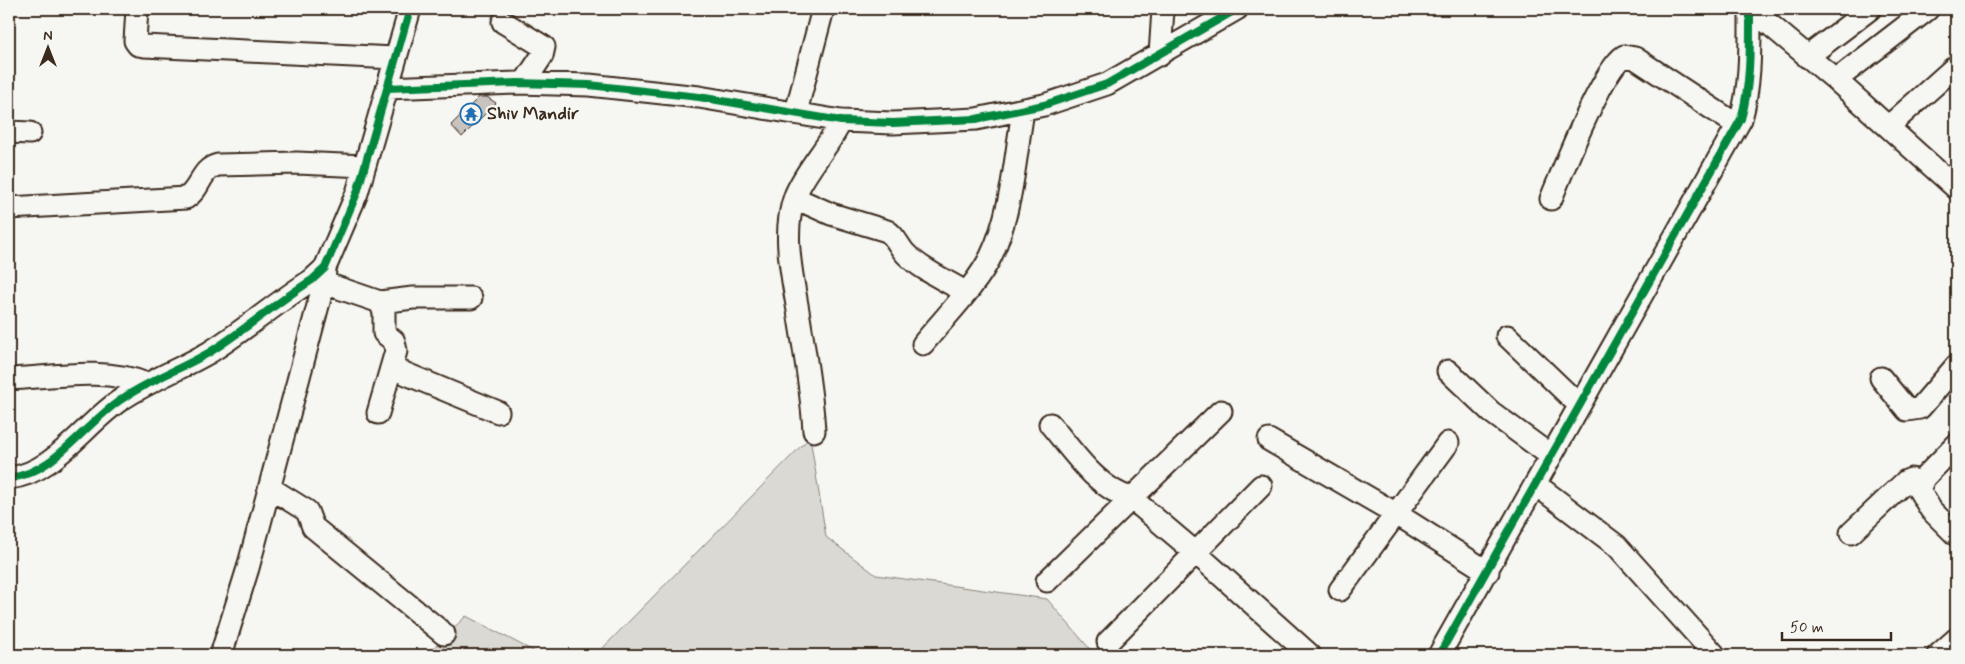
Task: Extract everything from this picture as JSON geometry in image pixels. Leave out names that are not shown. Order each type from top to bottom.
[{"type":"street","points":[[136,9],[135,40],[138,45],[395,58]]},
{"type":"street","points":[[221,655],[270,488],[325,276],[347,220],[365,166],[410,9]]},
{"type":"street","points":[[796,112],[822,9]]},
{"type":"street","points":[[1160,54],[1163,9]]},
{"type":"street","points":[[387,88],[524,84],[617,88],[699,96],[841,121],[920,123],[976,119],[1023,111],[1074,97],[1107,84],[1237,9]]},
{"type":"street","points":[[1750,9],[1889,126],[1956,188]]},
{"type":"street","points":[[1439,655],[1488,572],[1579,405],[1738,126],[1746,102],[1750,9]]},
{"type":"street","points":[[1807,57],[1870,9]]},
{"type":"street","points":[[1836,80],[1928,9]]},
{"type":"street","points":[[503,22],[544,47],[542,56],[524,84]]},
{"type":"street","points":[[1550,199],[1589,113],[1614,65],[1624,56],[1635,58],[1738,126]]},
{"type":"street","points":[[1889,126],[1956,66]]},
{"type":"street","points":[[923,344],[983,271],[992,255],[1004,217],[1023,111]]},
{"type":"street","points":[[814,431],[812,400],[788,226],[795,198],[834,137],[841,121]]},
{"type":"street","points":[[9,208],[186,198],[197,189],[203,174],[209,167],[218,164],[297,163],[365,166]]},
{"type":"street","points":[[795,198],[831,214],[887,231],[894,237],[902,250],[915,262],[965,292]]},
{"type":"street","points":[[9,478],[19,477],[39,468],[61,452],[97,417],[147,384],[209,352],[312,280],[325,276],[380,302],[414,298],[471,298]]},
{"type":"street","points":[[378,413],[392,368],[396,345],[384,333],[384,312],[380,302]]},
{"type":"street","points":[[1507,336],[1579,405]]},
{"type":"street","points":[[1881,378],[1907,410],[1914,411],[1920,408],[1956,366]]},
{"type":"street","points":[[392,368],[498,412]]},
{"type":"street","points":[[1448,371],[1491,412],[1551,456]]},
{"type":"street","points":[[9,379],[105,374],[130,377],[147,384]]},
{"type":"street","points":[[1047,582],[1221,411]]},
{"type":"street","points":[[1050,424],[1095,476],[1122,496],[1131,498],[1196,552],[1310,655]]},
{"type":"street","points":[[1269,440],[1395,513],[1488,572]]},
{"type":"street","points":[[1340,590],[1448,443]]},
{"type":"street","points":[[1956,445],[1921,482],[1918,490],[1923,500],[1956,534]]},
{"type":"street","points":[[1851,533],[1906,481],[1911,479],[1921,482]]},
{"type":"street","points":[[1536,484],[1617,546],[1714,654]]},
{"type":"street","points":[[1108,642],[1261,486]]},
{"type":"street","points":[[270,488],[306,510],[314,527],[444,634]]},
{"type":"street","points":[[1938,655],[1956,639]]},
{"type":"shaded area","points":[[810,437],[826,537],[876,575],[1047,599],[1095,655],[596,655]]},
{"type":"shaded area","points":[[466,616],[541,655],[426,655]]},
{"type":"building","points":[[479,97],[487,97],[496,103],[462,137],[451,125]]},
{"type":"cycle path","points":[[9,478],[41,467],[69,446],[95,420],[122,399],[143,386],[210,352],[312,280],[325,268],[357,193],[410,9]]},
{"type":"cycle path","points":[[387,88],[518,83],[589,85],[699,97],[841,121],[893,123],[976,119],[1044,105],[1107,84],[1237,9]]},
{"type":"cycle path","points":[[1439,655],[1741,119],[1747,92],[1750,51],[1750,9]]},
{"type":"place","name":"Shiv Mandir","points":[[471,114]]}]
